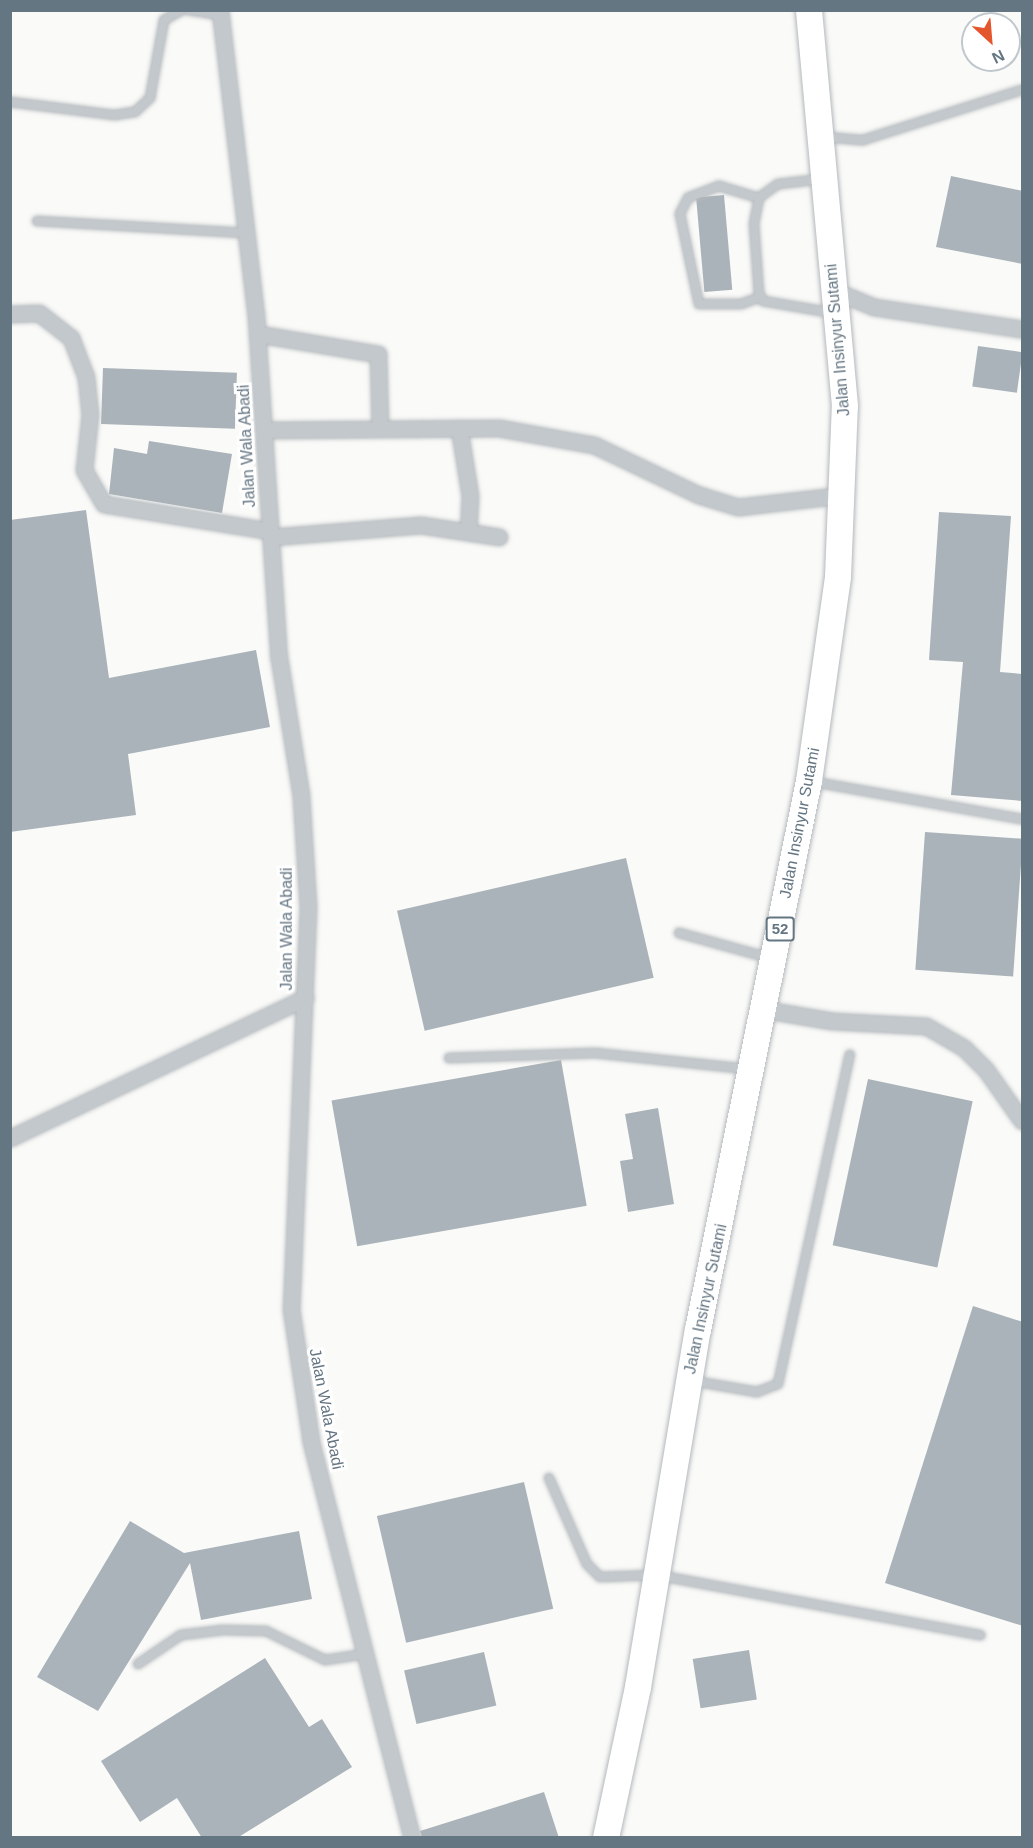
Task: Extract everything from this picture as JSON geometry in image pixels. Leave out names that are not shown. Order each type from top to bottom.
[{"type":"highway","name":"Jalan Insinyur Sutami","points":[[606,1838],[656,1575],[689,1381],[767,1010],[774,960],[809,781],[843,495],[845,406],[833,302],[828,178],[809,10]]},
{"type":"street","name":"Jalan Wala Abadi","points":[[220,13],[258,334],[279,658],[301,796],[308,907],[291,1309],[311,1442],[367,1654],[412,1838]]},
{"type":"street","points":[[833,302],[1023,329]]},
{"type":"street","points":[[10,314],[39,313],[71,338],[86,377],[90,414],[84,470],[104,504],[270,534],[344,528],[468,529],[500,537]]},
{"type":"street","points":[[258,334],[378,354],[380,429]]},
{"type":"street","points":[[459,428],[470,496],[468,529]]},
{"type":"street","points":[[266,430],[459,428],[554,434],[594,445],[699,495],[738,507],[843,495]]},
{"type":"street","points":[[10,1138],[305,998]]},
{"type":"street","points":[[767,1010],[926,1026],[964,1048],[986,1070],[1023,1121]]},
{"type":"lane","points":[[10,102],[115,116],[135,112],[150,98],[164,20],[182,10]]},
{"type":"lane","points":[[188,10],[220,13]]},
{"type":"lane","points":[[822,136],[863,140],[1023,90]]},
{"type":"lane","points":[[760,297],[754,224],[759,198],[778,184],[828,178]]},
{"type":"lane","points":[[759,198],[719,186],[688,198],[680,214],[699,304],[741,304],[760,297],[833,302]]},
{"type":"lane","points":[[37,221],[246,232]]},
{"type":"lane","points":[[809,781],[1023,819]]},
{"type":"lane","points":[[679,933],[774,960]]},
{"type":"lane","points":[[450,1058],[595,1053],[754,1070]]},
{"type":"lane","points":[[689,1381],[757,1392],[778,1384],[850,1055]]},
{"type":"lane","points":[[549,1478],[593,1572],[608,1577],[656,1575],[980,1635]]},
{"type":"lane","points":[[138,1664],[181,1635],[223,1630],[266,1631],[325,1660],[367,1654]]},
{"type":"building","points":[[951,176],[1023,191],[1023,264],[936,247]]},
{"type":"building","points":[[724,195],[732,290],[704,292],[696,197]]},
{"type":"building","points":[[978,346],[1022,352],[1017,393],[972,387]]},
{"type":"building","points":[[103,368],[237,373],[235,429],[101,424]]},
{"type":"building","points":[[149,441],[232,454],[222,513],[109,494],[114,448],[147,454]]},
{"type":"building","points":[[86,510],[109,678],[256,650],[270,727],[128,754],[136,815],[10,832],[10,520]]},
{"type":"building","points":[[939,512],[1011,516],[1000,672],[1023,674],[1023,801],[951,795],[963,662],[929,660]]},
{"type":"building","points":[[925,832],[1022,839],[1013,976],[915,970]]},
{"type":"building","points":[[626,858],[654,978],[425,1031],[397,911]]},
{"type":"building","points":[[561,1060],[587,1206],[357,1246],[332,1100]]},
{"type":"building","points":[[868,1079],[973,1101],[937,1268],[833,1245]]},
{"type":"building","points":[[658,1108],[674,1204],[628,1212],[620,1161],[633,1159],[625,1114]]},
{"type":"building","points":[[973,1306],[1023,1322],[1023,1626],[885,1583]]},
{"type":"building","points":[[524,1482],[553,1609],[406,1643],[377,1516]]},
{"type":"building","points":[[130,1521],[184,1553],[299,1531],[312,1599],[201,1620],[190,1563],[98,1711],[37,1677]]},
{"type":"building","points":[[749,1650],[757,1699],[701,1708],[693,1659]]},
{"type":"building","points":[[484,1652],[496,1706],[416,1724],[404,1670]]},
{"type":"building","points":[[265,1658],[309,1727],[322,1719],[352,1767],[237,1838],[202,1838],[177,1798],[140,1822],[101,1761]]},
{"type":"building","points":[[544,1792],[559,1838],[422,1838],[420,1831]]}]
